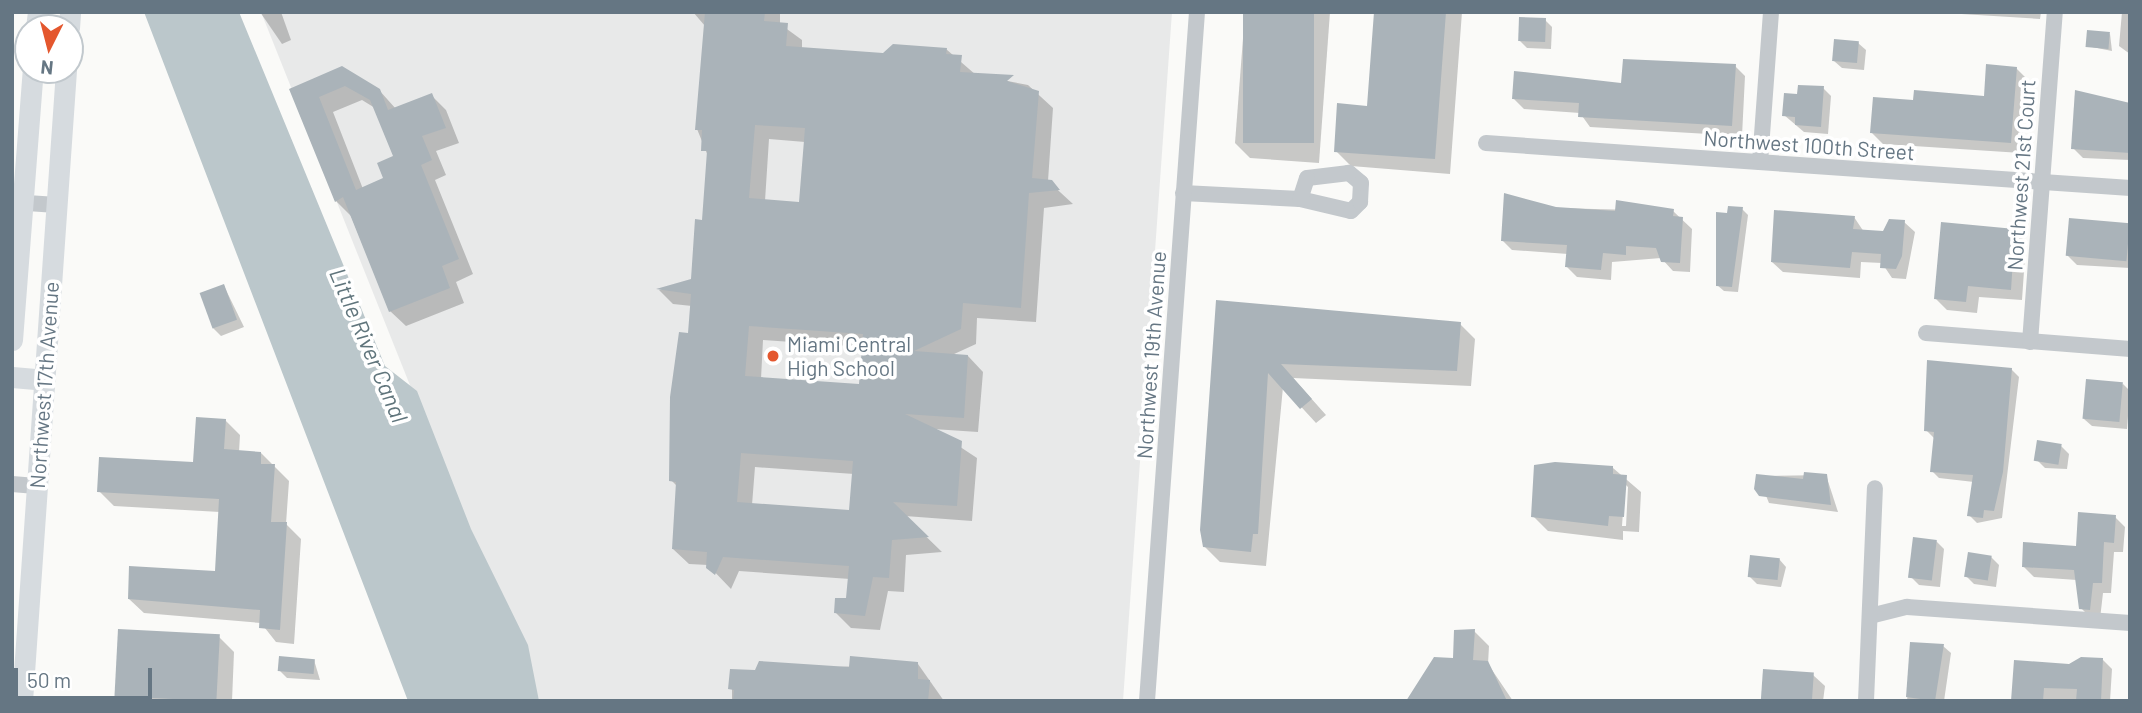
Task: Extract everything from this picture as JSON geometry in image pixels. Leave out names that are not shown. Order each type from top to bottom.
[{"type":"main road","name":"Northwest 17th Avenue","points":[[12,340],[18,202],[31,84]]},
{"type":"main road","name":"Northwest 17th Avenue","points":[[22,701],[65,84]]},
{"type":"main road","points":[[12,377],[44,380]]},
{"type":"street","name":"Northwest 19th Avenue","points":[[1147,701],[1197,12]]},
{"type":"street","points":[[1760,162],[1771,12]]},
{"type":"street","name":"Northwest 21st Court","points":[[2030,342],[2055,12]]},
{"type":"street","name":"Northwest 100th Street","points":[[1486,143],[2130,188]]},
{"type":"street","points":[[1184,193],[1300,199]]},
{"type":"street","points":[[18,202],[57,205]]},
{"type":"street","points":[[1926,333],[2130,349]]},
{"type":"street","points":[[12,484],[36,486]]},
{"type":"street","points":[[1866,701],[1874,615],[1868,592],[1875,488]]},
{"type":"street","points":[[1874,615],[1907,607],[2130,623]]},
{"type":"shaded area","name":"Miami Central High School","points":[[261,12],[1172,12],[1123,701],[536,701]]},
{"type":"water","name":"Little River Canal","points":[[144,12],[239,12],[385,366],[417,391],[471,529],[528,645],[539,701],[408,701]]},
{"type":"building","points":[[705,12],[765,12],[764,21],[788,23],[786,46],[883,53],[893,44],[947,48],[946,54],[962,55],[960,72],[1014,75],[1007,81],[1039,91],[1032,178],[1052,180],[1060,190],[1029,193],[1021,308],[963,303],[961,329],[914,351],[968,355],[964,418],[905,414],[962,441],[957,506],[893,502],[929,537],[892,540],[889,578],[873,577],[865,616],[834,613],[835,598],[846,598],[849,566],[723,557],[715,575],[706,568],[707,552],[672,549],[676,482],[669,481],[670,397],[679,332],[688,333],[691,294],[656,289],[691,279],[695,219],[702,220],[707,151],[701,151],[702,130],[695,130]],"holes":[[[755,125],[805,128],[799,202],[749,198]],[[749,326],[863,334],[859,384],[745,376]],[[741,453],[853,461],[849,510],[737,502]]]},
{"type":"building","points":[[1243,12],[1314,12],[1314,143],[1243,143]]},
{"type":"building","points":[[1374,12],[1446,12],[1435,159],[1334,152],[1337,103],[1367,106]]},
{"type":"building","points":[[1519,17],[1546,18],[1545,42],[1518,41]]},
{"type":"building","points":[[2087,30],[2110,32],[2108,49],[2086,47]]},
{"type":"building","points":[[1834,39],[1859,41],[1857,63],[1832,61]]},
{"type":"building","points":[[1623,59],[1736,64],[1732,126],[1578,117],[1579,103],[1512,99],[1514,71],[1621,83]]},
{"type":"building","points":[[1986,64],[2017,67],[2011,143],[1870,133],[1873,97],[1913,100],[1914,90],[1984,96]]},
{"type":"building","points":[[342,66],[380,89],[388,110],[432,93],[446,128],[422,136],[432,160],[421,165],[459,259],[442,266],[450,288],[389,312],[343,197],[335,202],[289,89]],"holes":[[[345,86],[370,100],[393,156],[377,163],[383,178],[356,190],[319,97]]]},
{"type":"building","points":[[1798,85],[1824,86],[1821,127],[1795,125],[1795,117],[1782,116],[1784,93],[1797,94]]},
{"type":"building","points":[[2075,90],[2130,103],[2130,153],[2071,149]]},
{"type":"building","points":[[1504,193],[1556,207],[1615,211],[1616,200],[1674,209],[1673,216],[1683,217],[1680,263],[1661,262],[1656,248],[1626,246],[1626,255],[1603,253],[1601,270],[1565,267],[1567,245],[1501,241]]},
{"type":"building","points":[[1728,206],[1743,207],[1732,287],[1716,286],[1716,212],[1727,213]]},
{"type":"building","points":[[1774,210],[1855,216],[1853,229],[1883,231],[1889,219],[1905,220],[1902,256],[1896,269],[1880,268],[1881,254],[1852,252],[1850,268],[1771,262]]},
{"type":"building","points":[[2069,218],[2130,223],[2126,261],[2066,256]]},
{"type":"building","points":[[1941,222],[2015,229],[2011,290],[1968,286],[1966,302],[1934,299]]},
{"type":"building","points":[[224,284],[237,320],[213,329],[200,293]]},
{"type":"building","points":[[1216,300],[1461,322],[1457,371],[1281,364],[1312,399],[1300,409],[1268,373],[1258,534],[1253,534],[1251,552],[1203,547],[1200,530]]},
{"type":"building","points":[[1927,360],[2012,368],[2003,472],[1994,511],[1984,510],[1983,518],[1967,516],[1973,475],[1930,472],[1934,432],[1924,431]]},
{"type":"building","points":[[2086,379],[2123,382],[2119,422],[2083,419]]},
{"type":"building","points":[[196,417],[226,419],[224,449],[261,452],[261,464],[275,464],[271,522],[287,522],[280,630],[259,628],[260,610],[128,599],[129,566],[215,571],[219,499],[97,492],[99,457],[193,462]]},
{"type":"building","points":[[2037,440],[2062,444],[2058,465],[2034,461]]},
{"type":"building","points":[[1555,462],[1613,466],[1613,474],[1627,475],[1624,517],[1609,516],[1608,526],[1531,517],[1534,465]]},
{"type":"building","points":[[1804,472],[1827,474],[1831,505],[1759,496],[1754,489],[1756,474],[1803,479]]},
{"type":"building","points":[[2078,512],[2116,515],[2114,543],[2104,542],[2102,583],[2093,583],[2090,610],[2079,609],[2074,570],[2022,567],[2023,542],[2076,546]]},
{"type":"building","points":[[1913,537],[1937,540],[1932,581],[1908,578]]},
{"type":"building","points":[[1968,552],[1992,556],[1988,580],[1964,577]]},
{"type":"building","points":[[1750,555],[1780,558],[1778,580],[1748,577]]},
{"type":"building","points":[[118,629],[220,634],[216,701],[114,696]]},
{"type":"building","points":[[1475,629],[1473,660],[1488,661],[1507,701],[1406,701],[1434,657],[1453,658],[1454,630]]},
{"type":"building","points":[[1910,642],[1944,644],[1935,701],[1906,697]]},
{"type":"building","points":[[279,656],[315,659],[314,674],[278,671]]},
{"type":"building","points":[[850,656],[918,662],[918,679],[930,680],[928,701],[733,701],[734,690],[728,689],[730,669],[755,670],[759,661],[849,667]]},
{"type":"building","points":[[2081,657],[2103,658],[2101,701],[2076,701],[2077,689],[2044,688],[2043,701],[2011,701],[2014,660],[2069,664]]},
{"type":"building","points":[[1763,669],[1814,673],[1812,701],[1761,701]]},
{"type":"place","name":"Miami Central High School","points":[[773,356]]}]
